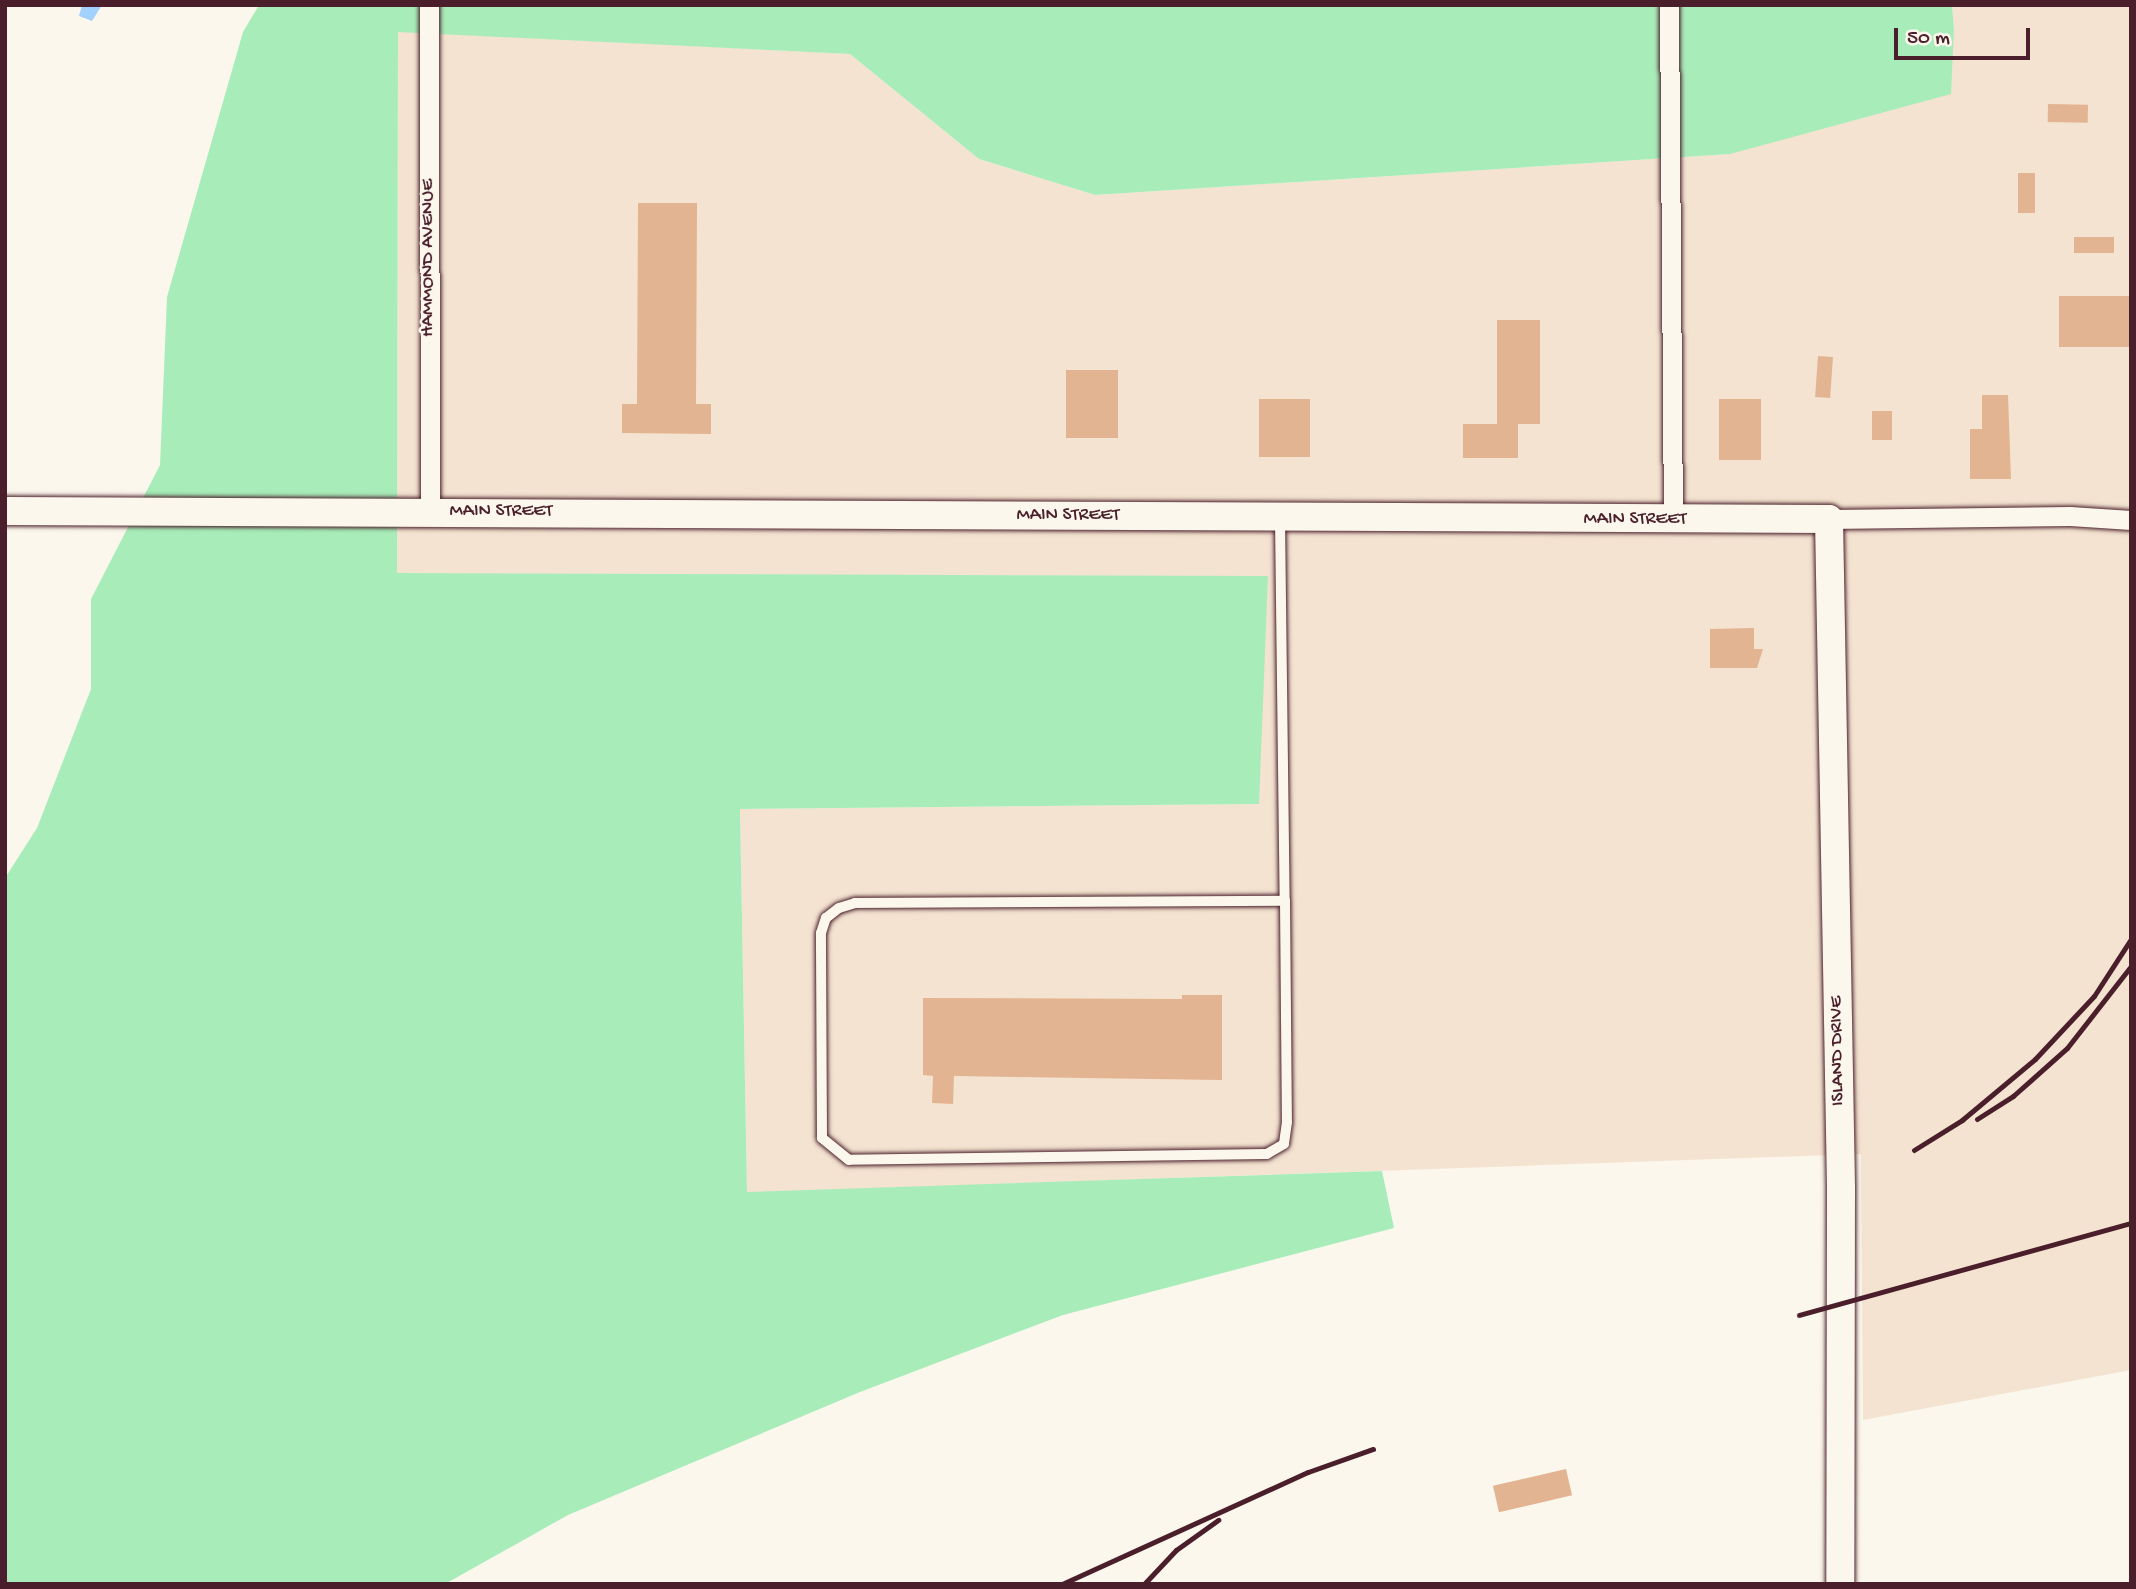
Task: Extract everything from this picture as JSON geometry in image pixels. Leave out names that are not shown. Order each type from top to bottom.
[{"type":"street","name":"HAMMOND AVENUE","points":[[429,5],[430,511]]},
{"type":"street","points":[[1669,5],[1673,521]]},
{"type":"street","name":"MAIN STREET","points":[[5,510],[1673,521],[2070,516],[2131,520]]},
{"type":"street","name":"ISLAND DRIVE","points":[[1829,519],[1841,1202],[1840,1584]]},
{"type":"lane","points":[[1280,518],[1285,901],[1287,1122],[1284,1144],[1267,1154],[849,1160],[822,1139],[821,933],[826,918],[839,908],[855,902],[1285,901]]},
{"type":"shaded area","points":[[1952,5],[2131,5],[2131,1370],[1863,1420],[1861,1154],[747,1193],[740,809],[1259,804],[397,573],[398,31],[850,54],[979,159],[1095,195],[1729,154],[1954,29]]},
{"type":"green space","points":[[259,5],[1952,5],[1954,29],[1951,94],[1730,154],[1095,195],[979,159],[850,54],[398,32],[397,573],[1268,576],[1259,804],[740,809],[747,1192],[1382,1171],[1394,1228],[1063,1315],[860,1392],[568,1515],[445,1584],[5,1584],[5,878],[37,828],[91,689],[91,599],[160,465],[167,297],[243,32]]},
{"type":"water","points":[[82,5],[102,5],[92,21],[79,16]]},
{"type":"building","points":[[2048,104],[2088,105],[2088,123],[2048,122]]},
{"type":"building","points":[[2018,173],[2035,173],[2035,213],[2018,213]]},
{"type":"building","points":[[638,203],[697,203],[696,404],[711,404],[711,434],[622,433],[622,404],[637,404]]},
{"type":"building","points":[[2074,237],[2114,237],[2114,253],[2074,253]]},
{"type":"building","points":[[2059,296],[2131,296],[2131,347],[2059,347]]},
{"type":"building","points":[[1497,320],[1540,320],[1540,424],[1518,424],[1518,458],[1463,458],[1463,424],[1497,424]]},
{"type":"building","points":[[1818,356],[1833,357],[1830,398],[1815,397]]},
{"type":"building","points":[[1066,370],[1118,370],[1118,438],[1066,438]]},
{"type":"building","points":[[1982,395],[2008,395],[2011,479],[1970,479],[1970,429],[1982,429]]},
{"type":"building","points":[[1259,399],[1310,399],[1310,457],[1259,457]]},
{"type":"building","points":[[1719,399],[1761,399],[1761,460],[1719,460]]},
{"type":"building","points":[[1872,411],[1892,411],[1892,440],[1872,440]]},
{"type":"building","points":[[1754,628],[1754,649],[1763,649],[1757,668],[1710,668],[1710,629]]},
{"type":"building","points":[[1182,995],[1222,995],[1222,1080],[954,1076],[953,1104],[932,1103],[933,1076],[923,1075],[923,998],[1182,999]]},
{"type":"building","points":[[1566,1469],[1572,1495],[1499,1512],[1493,1486]]},
{"type":"railway","points":[[1914,1150],[1962,1120],[2035,1059],[2094,996],[2131,939]]},
{"type":"railway","points":[[1977,1119],[2013,1096],[2067,1048],[2131,966]]},
{"type":"railway","points":[[1799,1315],[2131,1223]]},
{"type":"railway","points":[[1062,1584],[1308,1472],[1373,1449]]},
{"type":"railway","points":[[1144,1584],[1176,1550],[1218,1520]]}]
